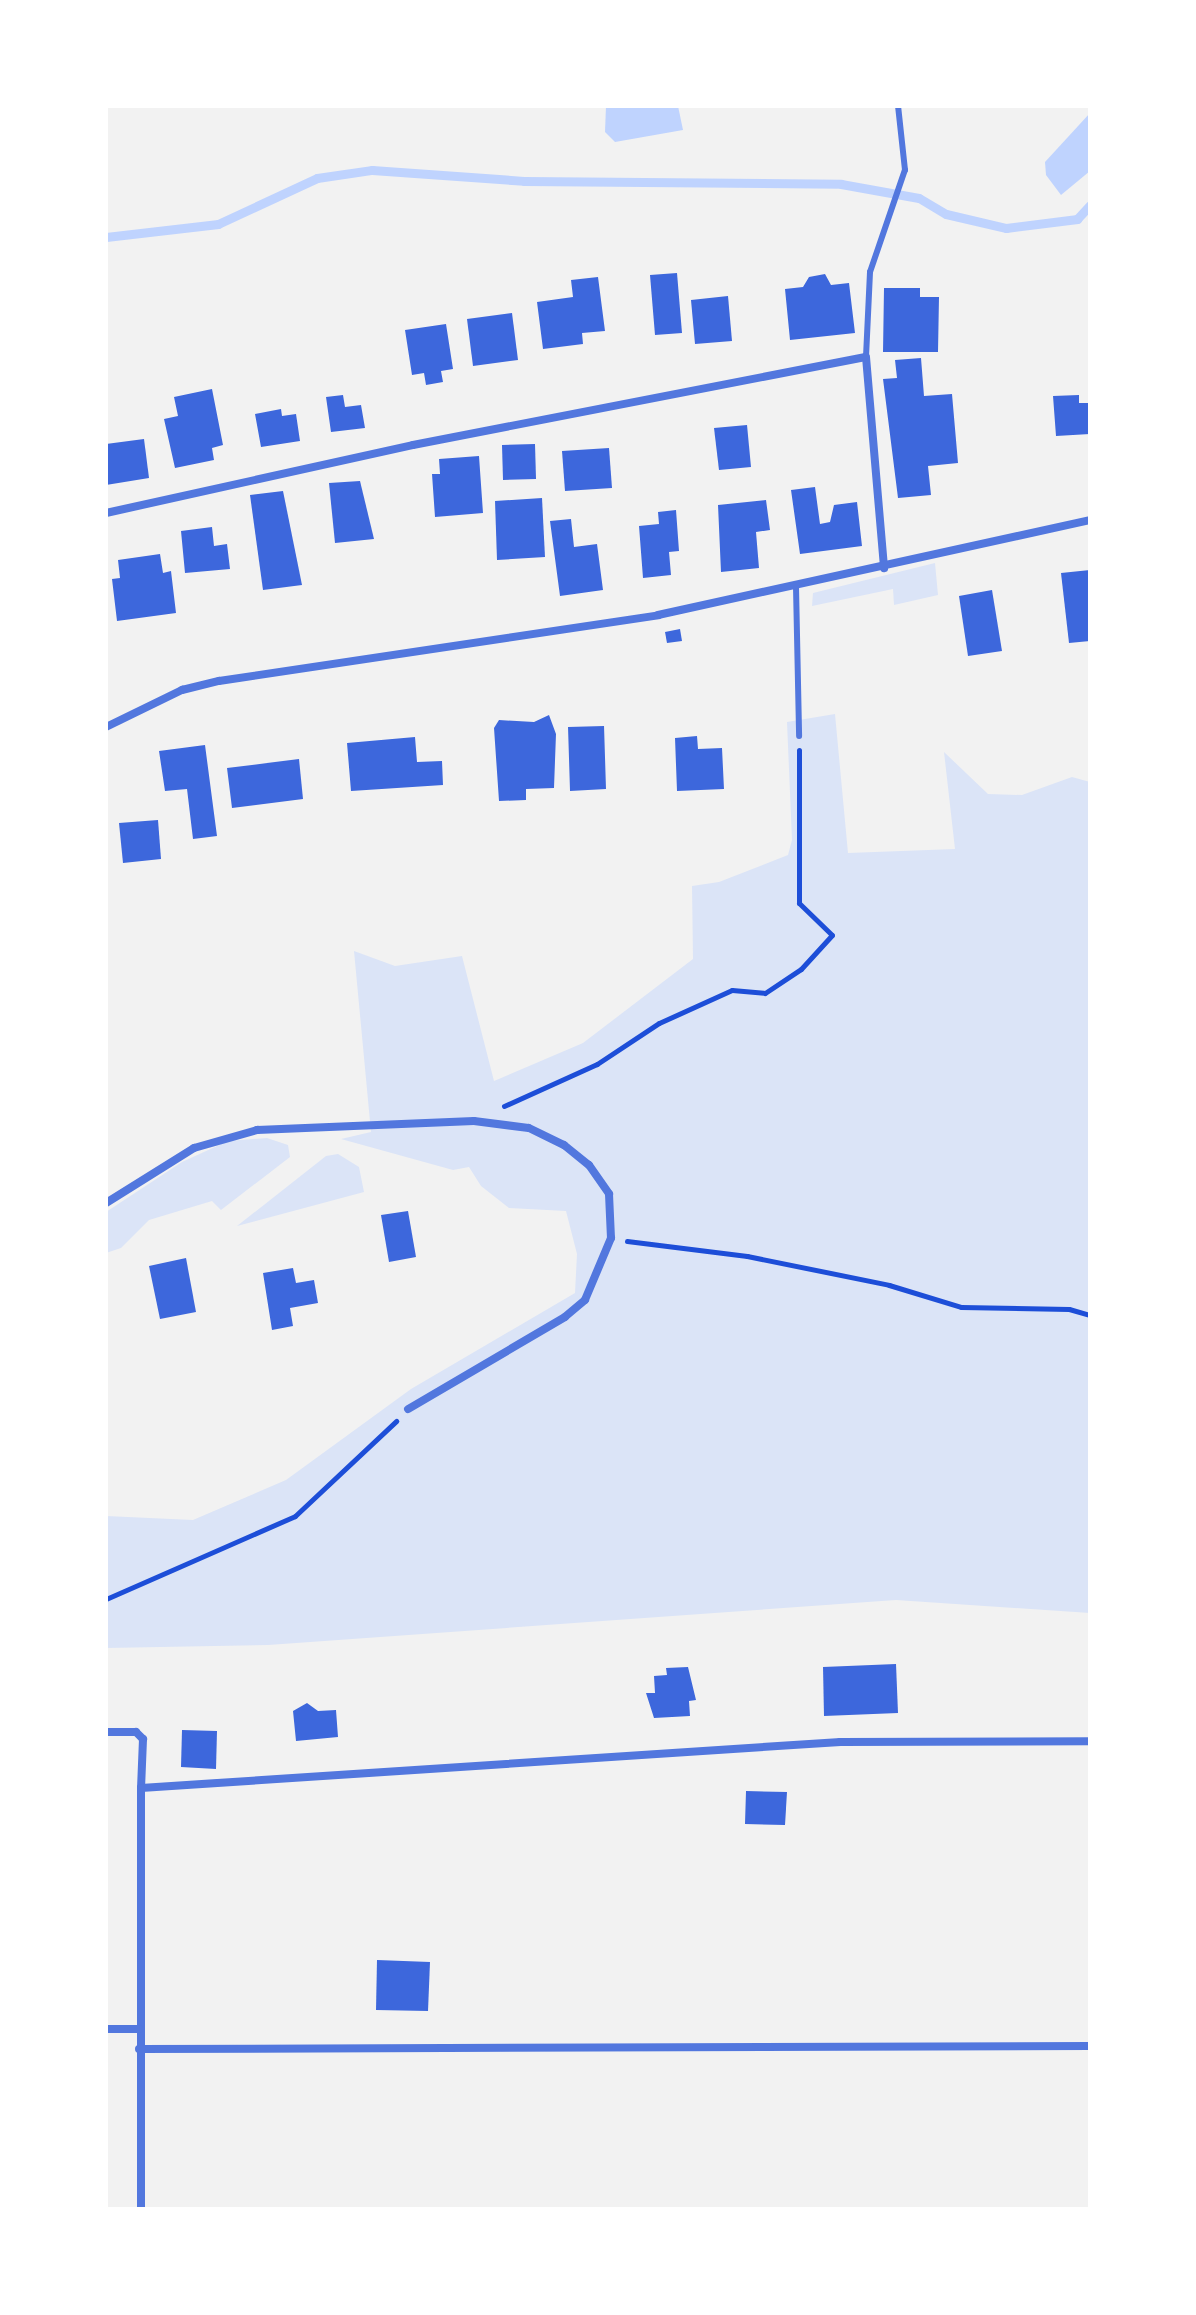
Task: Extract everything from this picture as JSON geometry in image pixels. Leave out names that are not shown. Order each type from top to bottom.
[{"type":"street","points":[[106,513],[413,445],[866,357],[884,568]]},
{"type":"street","points":[[106,727],[169,695],[219,681],[658,615],[884,568],[1090,520]]},
{"type":"street","points":[[106,1203],[194,1148],[223,1137],[257,1130],[474,1121],[529,1128],[589,1165],[609,1194],[611,1238],[585,1300],[565,1317],[408,1409]]},
{"type":"street","points":[[106,1732],[136,1732],[143,1739],[139,2029],[141,2209]]},
{"type":"street","points":[[141,1788],[840,1742],[1090,1741]]},
{"type":"street","points":[[106,2029],[139,2029]]},
{"type":"street","points":[[139,2049],[1090,2046]]},
{"type":"lane","points":[[866,357],[870,272],[886,217],[905,170],[898,106]]},
{"type":"lane","points":[[796,587],[799,736]]},
{"type":"path","points":[[474,1121],[597,1064],[659,1023],[732,990],[765,993],[801,969],[832,935],[799,903],[799,736]]},
{"type":"path","points":[[611,1238],[692,1253],[747,1256],[889,1285],[961,1307],[1069,1309],[1090,1315]]},
{"type":"path","points":[[106,1599],[295,1516],[408,1409]]},
{"type":"shaded area","points":[[935,563],[938,595],[894,605],[893,589],[812,606],[813,593]]},
{"type":"shaded area","points":[[835,714],[848,853],[955,849],[944,752],[988,794],[1022,795],[1072,777],[1090,782],[1090,1613],[896,1600],[268,1645],[106,1648],[106,1516],[193,1520],[286,1480],[411,1389],[575,1293],[577,1254],[566,1211],[509,1208],[481,1186],[469,1167],[453,1170],[341,1139],[371,1132],[354,951],[395,966],[462,956],[494,1081],[583,1043],[693,959],[692,886],[719,882],[788,855],[792,840],[787,722]]},
{"type":"shaded area","points":[[267,1138],[288,1145],[290,1157],[221,1210],[212,1201],[149,1220],[121,1248],[106,1253],[106,1212],[182,1162],[228,1141]]},
{"type":"shaded area","points":[[338,1154],[359,1167],[364,1192],[237,1226],[326,1156]]},
{"type":"water","points":[[606,106],[678,106],[683,130],[615,142],[605,132]]},
{"type":"water","points":[[1090,113],[1090,171],[1061,195],[1046,175],[1045,162]]},
{"type":"building","points":[[677,273],[682,333],[655,335],[650,275]]},
{"type":"building","points":[[825,274],[831,285],[849,283],[855,333],[790,340],[785,289],[803,287],[809,277]]},
{"type":"building","points":[[598,277],[605,331],[582,333],[583,344],[543,349],[537,302],[573,297],[571,280]]},
{"type":"building","points":[[884,288],[920,288],[920,297],[939,297],[938,352],[883,352]]},
{"type":"building","points":[[728,296],[732,341],[695,344],[691,300]]},
{"type":"building","points":[[512,313],[518,360],[473,366],[467,319]]},
{"type":"building","points":[[446,324],[453,369],[441,371],[443,382],[426,385],[424,373],[412,375],[405,330]]},
{"type":"building","points":[[921,358],[924,396],[952,394],[958,463],[928,466],[931,495],[898,498],[883,379],[897,378],[895,360]]},
{"type":"building","points":[[212,389],[223,445],[212,448],[214,460],[175,468],[164,419],[178,416],[174,397]]},
{"type":"building","points":[[343,395],[345,407],[361,405],[365,428],[331,432],[326,397]]},
{"type":"building","points":[[1079,395],[1079,403],[1090,403],[1090,434],[1056,436],[1053,396]]},
{"type":"building","points":[[281,409],[282,416],[296,414],[300,441],[261,447],[255,414]]},
{"type":"building","points":[[747,425],[751,467],[719,470],[714,428]]},
{"type":"building","points":[[144,439],[149,478],[106,485],[106,444]]},
{"type":"building","points":[[535,444],[536,479],[503,480],[502,445]]},
{"type":"building","points":[[609,448],[612,488],[565,491],[562,451]]},
{"type":"building","points":[[479,456],[483,513],[435,517],[432,474],[440,474],[439,459]]},
{"type":"building","points":[[360,481],[374,539],[335,543],[329,483]]},
{"type":"building","points":[[815,487],[820,524],[830,522],[834,505],[857,502],[862,546],[800,554],[791,490]]},
{"type":"building","points":[[283,491],[302,585],[263,590],[250,495]]},
{"type":"building","points":[[542,498],[545,557],[497,560],[495,501]]},
{"type":"building","points":[[766,500],[770,530],[756,532],[759,568],[721,572],[718,505]]},
{"type":"building","points":[[676,510],[679,551],[669,552],[671,575],[643,578],[639,526],[659,524],[658,512]]},
{"type":"building","points":[[571,519],[574,547],[597,544],[603,590],[560,596],[550,521]]},
{"type":"building","points":[[212,527],[214,546],[227,544],[230,569],[185,573],[181,531]]},
{"type":"building","points":[[160,554],[163,573],[171,571],[176,613],[117,621],[112,579],[120,578],[118,560]]},
{"type":"building","points":[[1090,570],[1090,641],[1069,643],[1061,573]]},
{"type":"building","points":[[992,590],[1002,651],[968,656],[959,596]]},
{"type":"building","points":[[680,629],[682,641],[667,643],[665,632]]},
{"type":"building","points":[[549,715],[556,734],[554,788],[526,789],[526,800],[499,801],[494,728],[499,720],[534,722]]},
{"type":"building","points":[[604,726],[606,789],[570,791],[568,727]]},
{"type":"building","points":[[697,736],[698,749],[722,748],[724,789],[677,791],[675,738]]},
{"type":"building","points":[[415,737],[417,762],[442,761],[443,785],[351,791],[347,743]]},
{"type":"building","points":[[205,745],[217,836],[193,839],[187,789],[165,791],[159,751]]},
{"type":"building","points":[[299,759],[303,799],[232,808],[227,768]]},
{"type":"building","points":[[158,820],[161,859],[123,863],[119,823]]},
{"type":"building","points":[[408,1211],[416,1257],[389,1262],[381,1215]]},
{"type":"building","points":[[186,1258],[196,1312],[160,1319],[149,1266]]},
{"type":"building","points":[[293,1268],[296,1283],[314,1280],[318,1303],[290,1308],[293,1326],[272,1330],[263,1273]]},
{"type":"building","points":[[896,1664],[898,1713],[824,1716],[823,1667]]},
{"type":"building","points":[[688,1667],[696,1700],[689,1701],[690,1716],[654,1718],[646,1693],[655,1693],[654,1676],[667,1675],[666,1668]]},
{"type":"building","points":[[307,1703],[318,1711],[336,1710],[338,1737],[296,1741],[293,1711]]},
{"type":"building","points":[[182,1730],[217,1731],[216,1769],[181,1767]]},
{"type":"building","points":[[746,1791],[787,1792],[785,1825],[745,1824]]},
{"type":"building","points":[[377,1960],[430,1962],[428,2011],[376,2010]]},
{"type":"waterway","points":[[106,237],[218,224],[317,178],[372,170],[524,181],[841,184],[919,198],[946,214],[1006,228],[1077,219],[1090,205]]}]
